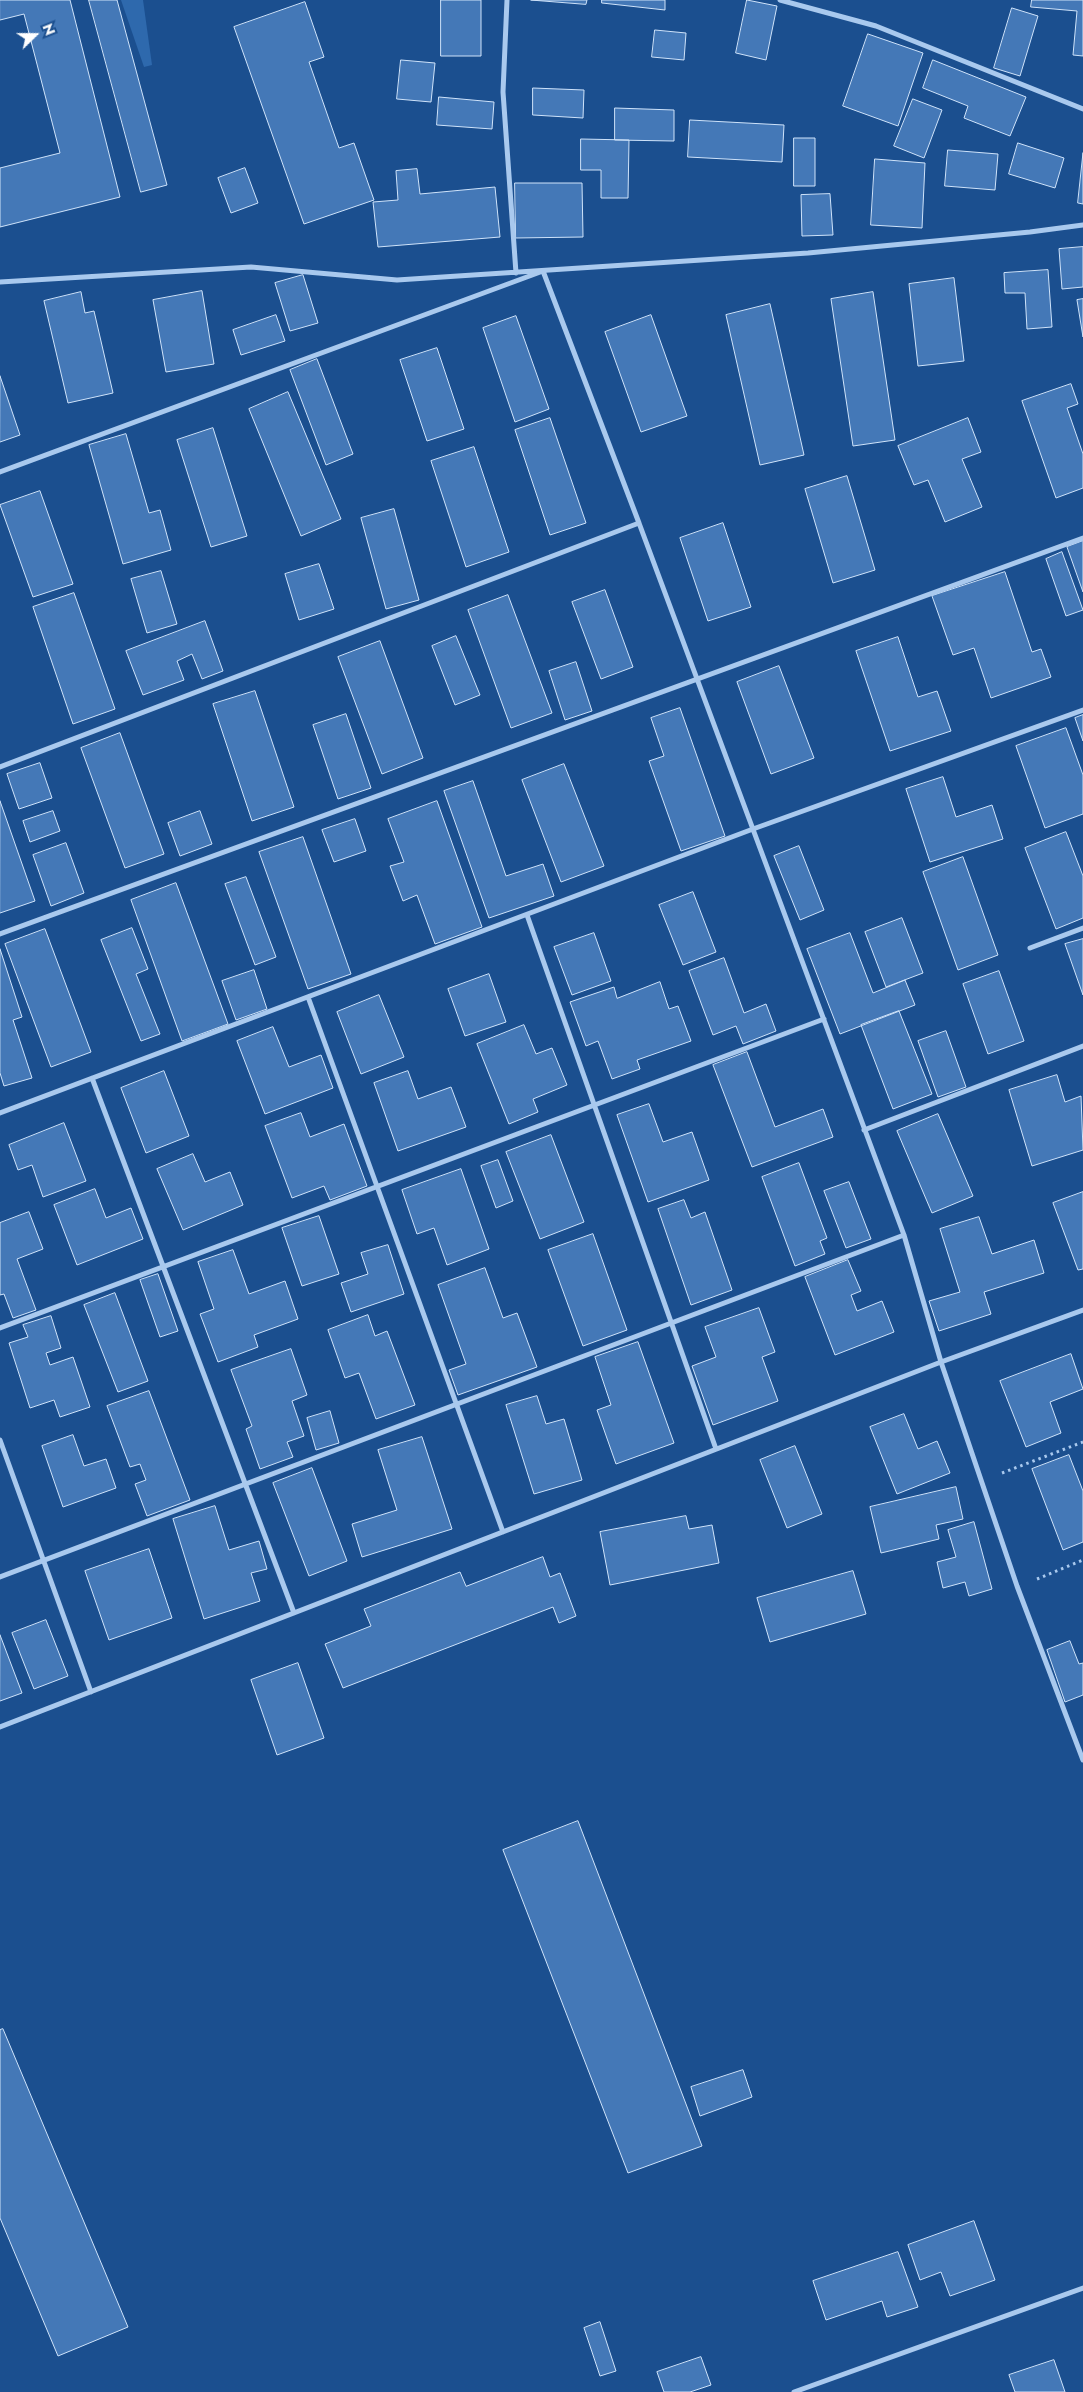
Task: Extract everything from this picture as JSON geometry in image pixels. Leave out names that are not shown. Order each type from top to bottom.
[{"type":"street","points":[[507,0],[503,92],[516,273]]},
{"type":"street","points":[[780,0],[876,26],[1083,109]]},
{"type":"street","points":[[0,282],[251,268],[397,280],[808,253],[1030,232],[1083,225]]},
{"type":"street","points":[[0,472],[543,271]]},
{"type":"street","points":[[543,271],[639,523],[904,1235],[942,1362],[1017,1586],[1083,1760]]},
{"type":"street","points":[[0,767],[639,523]]},
{"type":"street","points":[[0,934],[1083,538]]},
{"type":"street","points":[[0,1113],[753,830],[1083,710]]},
{"type":"street","points":[[527,915],[716,1449]]},
{"type":"street","points":[[1030,948],[1083,928]]},
{"type":"street","points":[[308,997],[503,1532]]},
{"type":"street","points":[[0,1328],[824,1019]]},
{"type":"street","points":[[864,1130],[1083,1046]]},
{"type":"street","points":[[92,1078],[294,1613]]},
{"type":"street","points":[[0,1576],[904,1235]]},
{"type":"street","points":[[0,1727],[716,1449],[1083,1310]]},
{"type":"street","points":[[0,1440],[90,1692]]},
{"type":"street","points":[[794,2392],[1083,2288]]},
{"type":"path","points":[[983,1480],[1083,1442]]},
{"type":"path","points":[[1017,1586],[1083,1560]]},
{"type":"shaded area","points":[[121,0],[143,0],[152,65],[144,67]]},
{"type":"building","points":[[0,0],[70,0],[120,197],[0,227],[0,168],[60,153],[24,14],[0,20]]},
{"type":"building","points":[[89,0],[117,0],[167,185],[141,192]]},
{"type":"building","points":[[441,0],[481,0],[481,56],[441,56]]},
{"type":"building","points":[[531,0],[587,0],[586,4]]},
{"type":"building","points":[[602,0],[665,0],[665,10],[602,3]]},
{"type":"building","points":[[747,0],[777,6],[766,60],[736,53]]},
{"type":"building","points":[[1032,0],[1083,0],[1083,56],[1073,55],[1077,11],[1031,7]]},
{"type":"building","points":[[305,2],[324,57],[309,62],[339,148],[354,143],[374,200],[304,224],[234,27]]},
{"type":"building","points":[[1012,8],[1038,16],[1020,76],[994,68]]},
{"type":"building","points":[[655,30],[686,33],[684,60],[652,57]]},
{"type":"building","points":[[868,34],[923,53],[898,126],[843,106]]},
{"type":"building","points":[[401,60],[435,63],[431,102],[397,99]]},
{"type":"building","points":[[933,60],[1026,97],[1010,136],[964,118],[968,106],[923,88]]},
{"type":"building","points":[[533,88],[584,90],[583,118],[533,115]]},
{"type":"building","points":[[439,97],[494,102],[492,129],[437,125]]},
{"type":"building","points":[[913,99],[942,110],[924,158],[894,146]]},
{"type":"building","points":[[615,108],[674,110],[674,141],[615,140]]},
{"type":"building","points":[[690,120],[784,125],[782,162],[688,157]]},
{"type":"building","points":[[794,138],[815,138],[815,186],[794,186]]},
{"type":"building","points":[[581,139],[629,140],[628,198],[601,198],[601,170],[581,170]]},
{"type":"building","points":[[1018,143],[1064,158],[1055,188],[1009,174]]},
{"type":"building","points":[[948,150],[998,154],[995,190],[945,186]]},
{"type":"building","points":[[1083,153],[1083,204],[1078,203]]},
{"type":"building","points":[[875,159],[925,163],[922,228],[871,225]]},
{"type":"building","points":[[245,168],[258,203],[231,213],[218,178]]},
{"type":"building","points":[[417,169],[420,194],[495,187],[500,237],[378,247],[373,202],[398,200],[396,171]]},
{"type":"building","points":[[515,183],[582,183],[583,237],[516,238]]},
{"type":"building","points":[[830,194],[833,235],[802,236],[801,195]]},
{"type":"building","points":[[1083,247],[1083,287],[1062,289],[1059,249]]},
{"type":"building","points":[[1048,270],[1052,327],[1027,329],[1025,293],[1005,293],[1004,273]]},
{"type":"building","points":[[303,275],[318,323],[290,331],[275,283]]},
{"type":"building","points":[[954,278],[964,361],[918,366],[909,284]]},
{"type":"building","points":[[202,291],[214,364],[166,372],[153,300]]},
{"type":"building","points":[[81,292],[85,313],[94,311],[113,393],[68,403],[44,301]]},
{"type":"building","points":[[873,292],[895,440],[853,446],[831,299]]},
{"type":"building","points":[[1083,299],[1083,337],[1077,300]]},
{"type":"building","points":[[770,304],[804,455],[760,465],[726,315]]},
{"type":"building","points":[[276,315],[285,341],[241,355],[233,330]]},
{"type":"building","points":[[651,315],[687,416],[641,432],[605,332]]},
{"type":"building","points":[[516,316],[549,409],[515,422],[483,328]]},
{"type":"building","points":[[437,348],[464,429],[427,441],[400,360]]},
{"type":"building","points":[[317,359],[353,454],[326,465],[290,370]]},
{"type":"building","points":[[0,376],[20,435],[0,442]]},
{"type":"building","points":[[1071,384],[1078,404],[1067,408],[1083,454],[1083,488],[1056,498],[1022,401]]},
{"type":"building","points":[[288,392],[341,519],[301,536],[249,409]]},
{"type":"building","points":[[550,418],[586,523],[550,535],[515,430]]},
{"type":"building","points":[[968,418],[981,452],[962,459],[982,507],[945,522],[928,480],[914,485],[898,446]]},
{"type":"building","points":[[213,428],[247,536],[211,547],[177,440]]},
{"type":"building","points":[[126,434],[149,513],[160,510],[171,550],[123,564],[89,445]]},
{"type":"building","points":[[474,447],[509,552],[466,567],[431,461]]},
{"type":"building","points":[[847,476],[875,570],[833,583],[805,489]]},
{"type":"building","points":[[40,491],[73,584],[33,597],[0,505]]},
{"type":"building","points":[[394,509],[419,600],[386,609],[361,518]]},
{"type":"building","points":[[723,523],[751,607],[708,621],[680,538]]},
{"type":"building","points":[[1083,541],[1083,592],[1067,547]]},
{"type":"building","points":[[1062,552],[1083,610],[1066,616],[1046,559]]},
{"type":"building","points":[[319,564],[334,609],[299,620],[285,574]]},
{"type":"building","points":[[161,571],[177,624],[147,633],[131,579]]},
{"type":"building","points":[[1005,572],[1032,652],[1041,649],[1051,677],[991,698],[974,648],[953,655],[932,596]]},
{"type":"building","points":[[605,590],[633,667],[601,679],[572,602]]},
{"type":"building","points":[[74,593],[115,709],[73,724],[33,607]]},
{"type":"building","points":[[508,595],[552,713],[511,728],[468,610]]},
{"type":"building","points":[[205,621],[223,671],[202,679],[192,654],[177,661],[184,680],[143,695],[126,651]]},
{"type":"building","points":[[456,636],[480,695],[455,705],[432,646]]},
{"type":"building","points":[[898,637],[918,697],[937,691],[951,731],[890,751],[856,651]]},
{"type":"building","points":[[380,641],[423,758],[382,774],[338,657]]},
{"type":"building","points":[[576,662],[592,711],[565,720],[549,671]]},
{"type":"building","points":[[779,666],[814,758],[771,774],[737,682]]},
{"type":"building","points":[[255,691],[294,807],[252,821],[213,704]]},
{"type":"building","points":[[680,708],[725,836],[681,851],[649,761],[664,756],[651,718]]},
{"type":"building","points":[[346,714],[371,788],[338,799],[313,725]]},
{"type":"building","points":[[1083,715],[1083,741],[1075,718]]},
{"type":"building","points":[[1066,728],[1083,775],[1083,814],[1045,828],[1016,746]]},
{"type":"building","points":[[120,733],[164,854],[125,868],[81,748]]},
{"type":"building","points":[[40,763],[52,798],[19,809],[7,774]]},
{"type":"building","points":[[564,764],[604,866],[561,882],[522,780]]},
{"type":"building","points":[[943,777],[956,817],[992,805],[1003,839],[930,862],[906,789]]},
{"type":"building","points":[[473,781],[506,876],[543,864],[554,896],[489,918],[444,791]]},
{"type":"building","points":[[0,801],[35,901],[0,913]]},
{"type":"building","points":[[437,801],[482,927],[435,944],[417,895],[403,901],[390,866],[404,862],[388,819]]},
{"type":"building","points":[[53,811],[60,831],[30,842],[23,821]]},
{"type":"building","points":[[200,811],[212,844],[180,856],[168,823]]},
{"type":"building","points":[[355,819],[366,851],[334,862],[322,830]]},
{"type":"building","points":[[1066,832],[1083,876],[1083,918],[1056,929],[1025,848]]},
{"type":"building","points":[[303,837],[351,974],[308,989],[259,852]]},
{"type":"building","points":[[66,843],[84,893],[51,906],[33,855]]},
{"type":"building","points":[[799,846],[824,910],[800,920],[774,856]]},
{"type":"building","points":[[963,857],[998,955],[958,970],[923,872]]},
{"type":"building","points":[[246,877],[276,957],[255,965],[225,884]]},
{"type":"building","points":[[176,883],[228,1024],[182,1041],[131,900]]},
{"type":"building","points":[[693,892],[716,952],[683,965],[659,905]]},
{"type":"building","points":[[902,918],[923,973],[886,987],[865,932]]},
{"type":"building","points":[[132,928],[148,969],[136,974],[160,1034],[141,1041],[101,940]]},
{"type":"building","points":[[45,929],[91,1052],[51,1067],[5,944]]},
{"type":"building","points":[[594,933],[611,981],[572,995],[554,947]]},
{"type":"building","points":[[850,933],[873,993],[905,980],[915,1005],[840,1034],[807,949]]},
{"type":"building","points":[[1083,939],[1083,995],[1065,944]]},
{"type":"building","points":[[0,949],[22,1017],[13,1020],[32,1078],[4,1086],[0,1073]]},
{"type":"building","points":[[724,958],[744,1013],[766,1004],[776,1031],[743,1044],[736,1026],[713,1035],[689,971]]},
{"type":"building","points":[[254,970],[267,1009],[236,1020],[222,981]]},
{"type":"building","points":[[999,971],[1024,1041],[988,1054],[963,984]]},
{"type":"building","points":[[489,974],[506,1022],[465,1036],[448,989]]},
{"type":"building","points":[[660,982],[669,1009],[678,1006],[691,1041],[637,1060],[640,1069],[612,1079],[598,1041],[586,1046],[570,1002],[614,987],[617,998]]},
{"type":"building","points":[[379,995],[404,1057],[361,1074],[337,1012]]},
{"type":"building","points":[[899,1011],[932,1094],[893,1109],[861,1025]]},
{"type":"building","points":[[524,1025],[536,1054],[552,1048],[567,1085],[533,1099],[538,1112],[509,1124],[477,1044]]},
{"type":"building","points":[[273,1027],[289,1067],[321,1055],[333,1088],[265,1114],[237,1041]]},
{"type":"building","points":[[946,1031],[966,1087],[938,1097],[918,1041]]},
{"type":"building","points":[[747,1052],[775,1127],[823,1109],[833,1137],[752,1167],[713,1065]]},
{"type":"building","points":[[164,1071],[189,1136],[146,1153],[121,1088]]},
{"type":"building","points":[[408,1071],[418,1099],[451,1087],[466,1127],[398,1151],[374,1083]]},
{"type":"building","points":[[1057,1075],[1065,1102],[1081,1096],[1083,1150],[1032,1166],[1009,1090]]},
{"type":"building","points":[[649,1104],[663,1142],[692,1132],[709,1180],[648,1202],[617,1115]]},
{"type":"building","points":[[301,1113],[310,1137],[344,1124],[367,1186],[330,1200],[324,1186],[292,1198],[265,1126]]},
{"type":"building","points":[[938,1114],[973,1196],[932,1213],[897,1131]]},
{"type":"building","points":[[64,1123],[86,1181],[43,1197],[32,1165],[18,1170],[9,1145]]},
{"type":"building","points":[[551,1135],[584,1222],[540,1239],[506,1152]]},
{"type":"building","points":[[193,1154],[205,1182],[230,1172],[243,1205],[183,1230],[157,1169]]},
{"type":"building","points":[[498,1160],[513,1201],[496,1208],[481,1166]]},
{"type":"building","points":[[799,1163],[827,1238],[820,1241],[825,1254],[795,1266],[762,1177]]},
{"type":"building","points":[[461,1169],[489,1249],[447,1265],[434,1228],[417,1234],[402,1190]]},
{"type":"building","points":[[849,1182],[871,1239],[846,1248],[824,1191]]},
{"type":"building","points":[[95,1189],[106,1218],[131,1208],[143,1239],[77,1265],[54,1205]]},
{"type":"building","points":[[1083,1192],[1083,1269],[1078,1270],[1053,1203]]},
{"type":"building","points":[[684,1200],[691,1218],[705,1212],[732,1290],[691,1305],[658,1209]]},
{"type":"building","points":[[29,1212],[43,1249],[17,1259],[36,1310],[13,1318],[4,1294],[0,1295],[0,1223]]},
{"type":"building","points":[[319,1216],[339,1274],[302,1286],[282,1228]]},
{"type":"building","points":[[979,1217],[992,1254],[1034,1240],[1044,1273],[984,1292],[991,1314],[939,1331],[929,1301],[960,1292],[940,1229]]},
{"type":"building","points":[[593,1234],[627,1330],[583,1346],[548,1250]]},
{"type":"building","points":[[388,1245],[404,1294],[351,1312],[341,1283],[368,1274],[361,1253]]},
{"type":"building","points":[[233,1250],[249,1294],[285,1281],[298,1319],[254,1335],[258,1347],[218,1362],[200,1314],[214,1309],[198,1262]]},
{"type":"building","points":[[848,1260],[861,1291],[851,1295],[857,1311],[882,1301],[894,1332],[835,1355],[805,1277]]},
{"type":"building","points":[[485,1268],[503,1318],[517,1313],[537,1367],[458,1395],[449,1370],[466,1364],[438,1285]]},
{"type":"building","points":[[158,1274],[178,1331],[160,1337],[140,1280]]},
{"type":"building","points":[[115,1293],[148,1381],[118,1392],[84,1305]]},
{"type":"building","points":[[759,1308],[775,1352],[762,1357],[778,1401],[713,1425],[692,1366],[716,1357],[705,1327]]},
{"type":"building","points":[[368,1315],[375,1336],[387,1331],[415,1405],[376,1419],[359,1373],[345,1378],[328,1330]]},
{"type":"building","points":[[51,1316],[61,1348],[46,1353],[50,1365],[73,1357],[90,1407],[60,1417],[54,1400],[30,1408],[9,1343],[28,1337],[23,1325]]},
{"type":"building","points":[[638,1342],[674,1443],[616,1464],[597,1410],[611,1405],[595,1357]]},
{"type":"building","points":[[291,1349],[307,1395],[292,1401],[304,1436],[287,1442],[293,1457],[260,1469],[246,1429],[252,1426],[231,1370]]},
{"type":"building","points":[[1071,1354],[1083,1389],[1050,1402],[1061,1433],[1026,1447],[1000,1381]]},
{"type":"building","points":[[149,1391],[190,1500],[147,1516],[135,1484],[146,1480],[140,1464],[130,1467],[107,1406]]},
{"type":"building","points":[[537,1396],[546,1424],[564,1419],[582,1480],[534,1494],[506,1405]]},
{"type":"building","points":[[330,1411],[339,1443],[316,1450],[307,1418]]},
{"type":"building","points":[[904,1414],[918,1449],[937,1441],[950,1473],[897,1494],[870,1427]]},
{"type":"building","points":[[73,1435],[84,1466],[106,1459],[116,1488],[63,1507],[42,1446]]},
{"type":"building","points":[[422,1437],[452,1529],[362,1557],[352,1524],[397,1510],[378,1450]]},
{"type":"building","points":[[795,1446],[822,1514],[787,1528],[760,1460]]},
{"type":"building","points":[[1069,1455],[1083,1491],[1083,1542],[1063,1550],[1032,1469]]},
{"type":"building","points":[[312,1468],[347,1561],[309,1576],[273,1483]]},
{"type":"building","points":[[956,1487],[963,1519],[936,1525],[939,1539],[881,1553],[870,1507]]},
{"type":"building","points":[[215,1506],[229,1550],[259,1541],[267,1569],[251,1573],[260,1601],[204,1619],[173,1519]]},
{"type":"building","points":[[686,1516],[689,1529],[712,1525],[719,1563],[610,1585],[600,1532]]},
{"type":"building","points":[[974,1522],[992,1589],[969,1596],[965,1582],[943,1588],[937,1562],[956,1557],[948,1530]]},
{"type":"building","points":[[149,1549],[172,1618],[109,1640],[85,1571]]},
{"type":"building","points":[[543,1557],[550,1577],[560,1573],[576,1616],[559,1623],[553,1607],[343,1688],[325,1644],[371,1626],[364,1609],[460,1572],[466,1586]]},
{"type":"building","points":[[853,1571],[866,1614],[770,1642],[757,1598]]},
{"type":"building","points":[[46,1620],[68,1676],[34,1689],[12,1633]]},
{"type":"building","points":[[0,1635],[22,1693],[0,1701]]},
{"type":"building","points":[[1070,1641],[1079,1664],[1083,1663],[1083,1695],[1065,1702],[1047,1650]]},
{"type":"building","points":[[298,1663],[324,1738],[277,1755],[251,1680]]},
{"type":"building","points":[[578,1821],[702,2146],[628,2173],[503,1850]]},
{"type":"building","points":[[3,2029],[128,2327],[58,2356],[0,2218],[0,2030]]},
{"type":"building","points":[[743,2070],[752,2097],[700,2116],[691,2087]]},
{"type":"building","points":[[974,2221],[995,2280],[950,2296],[941,2272],[920,2280],[908,2245]]},
{"type":"building","points":[[898,2252],[918,2307],[887,2317],[882,2301],[826,2320],[813,2281]]},
{"type":"building","points":[[600,2322],[616,2371],[600,2376],[584,2328]]},
{"type":"building","points":[[701,2357],[711,2385],[690,2392],[664,2392],[657,2372]]},
{"type":"building","points":[[1054,2360],[1065,2392],[1015,2392],[1009,2375]]}]
